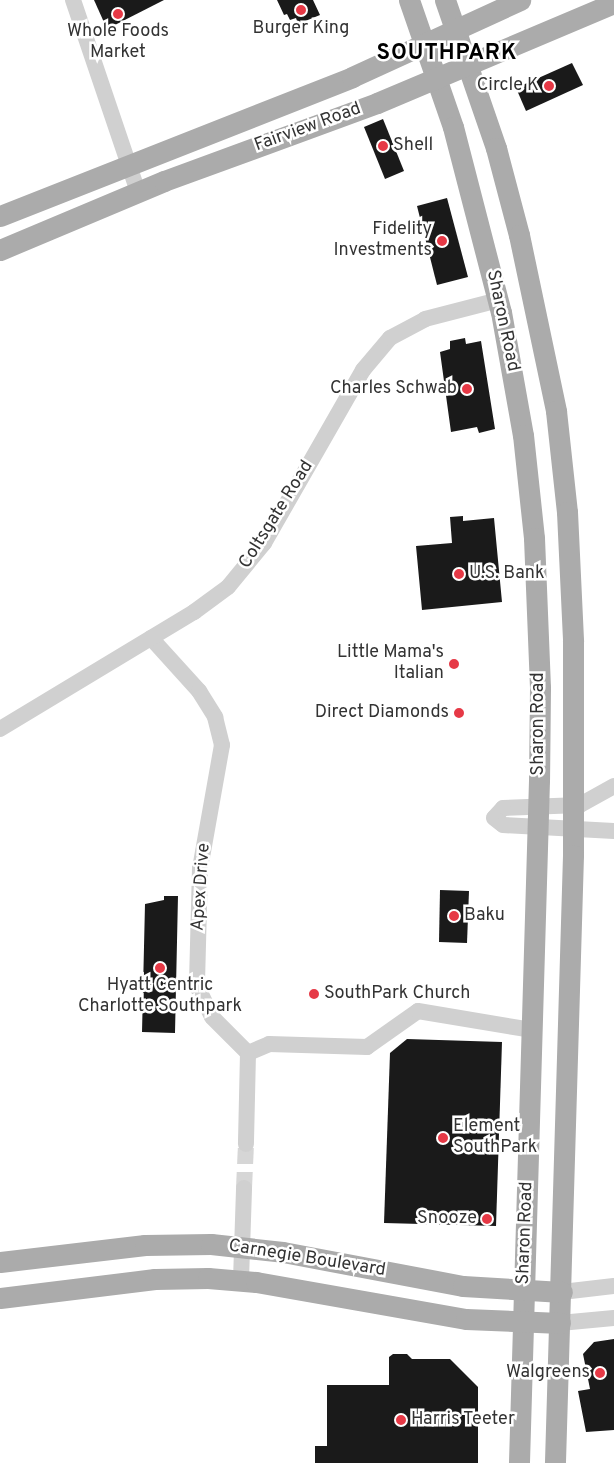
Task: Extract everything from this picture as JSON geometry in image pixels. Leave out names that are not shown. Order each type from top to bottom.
[{"type":"main road","name":"Sharon Road","points":[[409,0],[437,78],[499,300],[523,435],[534,538],[540,688],[520,1463]]},
{"type":"main road","name":"Sharon Road","points":[[446,0],[501,164],[519,235],[558,428],[571,575],[574,805],[556,1463]]},
{"type":"main road","name":"Fairview Road","points":[[0,216],[425,44],[520,0]]},
{"type":"main road","name":"Fairview Road","points":[[0,250],[138,192],[437,78],[614,3]]},
{"type":"main road","name":"Carnegie Boulevard","points":[[0,1262],[154,1244],[242,1247],[436,1282],[524,1291],[562,1292]]},
{"type":"main road","name":"Carnegie Boulevard","points":[[0,1298],[155,1279],[241,1280],[437,1315],[523,1323],[560,1323]]},
{"type":"street","points":[[73,0],[138,192]]},
{"type":"street","name":"Coltsgate Road","points":[[0,729],[206,605],[256,555],[363,370],[380,348],[408,326],[499,300]]},
{"type":"street","name":"Apex Drive","points":[[151,638],[199,691],[215,717],[222,745],[200,868],[197,986],[212,1017],[248,1053]]},
{"type":"street","points":[[538,815],[588,802],[614,786]]},
{"type":"street","points":[[538,815],[573,827],[614,831]]},
{"type":"street","points":[[246,1144],[248,1053],[269,1044],[367,1047],[418,1011],[531,1030]]},
{"type":"street","points":[[241,1280],[244,1188]]},
{"type":"street","name":"Carnegie Boulevard","points":[[562,1292],[614,1286]]},
{"type":"street","name":"Carnegie Boulevard","points":[[560,1323],[614,1318]]},
{"type":"building","name":"Whole Foods Market","points":[[94,0],[164,0],[107,29]]},
{"type":"building","name":"Burger King","points":[[277,0],[313,0],[320,15],[298,24],[296,18],[290,20],[287,14],[284,15]]},
{"type":"building","name":"Circle K","points":[[572,63],[583,85],[526,111],[516,88]]},
{"type":"building","name":"Shell","points":[[383,119],[404,171],[385,179],[364,127]]},
{"type":"building","name":"Fidelity Investments","points":[[447,198],[468,277],[437,285],[417,206]]},
{"type":"building","name":"Charles Schwab","points":[[465,338],[466,344],[481,341],[495,429],[479,433],[477,427],[451,432],[440,352],[450,349],[450,341]]},
{"type":"building","name":"U.S. Bank","points":[[463,516],[463,521],[494,518],[502,602],[422,610],[416,546],[452,543],[450,517]]},
{"type":"building","name":"Baku","points":[[440,890],[469,891],[467,943],[439,942]]},
{"type":"building","name":"Hyatt Centric Charlotte Southpark","points":[[164,896],[178,896],[175,1033],[142,1032],[145,904],[164,900]]},
{"type":"building","name":"Element SouthPark","points":[[407,1039],[502,1042],[496,1226],[384,1223],[390,1053]]},
{"type":"building","name":"Walgreens","points":[[614,1339],[614,1430],[586,1432],[578,1391],[590,1389],[583,1354],[594,1342]]},
{"type":"building","name":"Harris Teeter","points":[[393,1354],[407,1354],[412,1359],[450,1359],[478,1387],[478,1463],[315,1463],[315,1446],[327,1446],[327,1385],[389,1385],[389,1357]]},
{"type":"tunnel","points":[[244,1188],[246,1144]]},
{"type":"place","name":"Burger King","points":[[301,10]]},
{"type":"place","name":"Whole Foods Market","points":[[118,14]]},
{"type":"place","name":"Circle K","points":[[549,86]]},
{"type":"place","name":"Shell","points":[[383,146]]},
{"type":"place","name":"Fidelity Investments","points":[[442,241]]},
{"type":"place","name":"Charles Schwab","points":[[467,389]]},
{"type":"place","name":"U.S. Bank","points":[[459,574]]},
{"type":"place","name":"Little Mama's Italian","points":[[454,664]]},
{"type":"place","name":"Direct Diamonds","points":[[459,713]]},
{"type":"place","name":"Baku","points":[[454,916]]},
{"type":"place","name":"Hyatt Centric Charlotte Southpark","points":[[160,968]]},
{"type":"place","name":"SouthPark Church","points":[[314,994]]},
{"type":"place","name":"Element SouthPark","points":[[443,1138]]},
{"type":"place","name":"Snooze","points":[[487,1219]]},
{"type":"place","name":"Walgreens","points":[[600,1373]]},
{"type":"place","name":"Harris Teeter","points":[[401,1420]]},
{"type":"district","name":"SOUTHPARK","points":[[447,54]]}]
